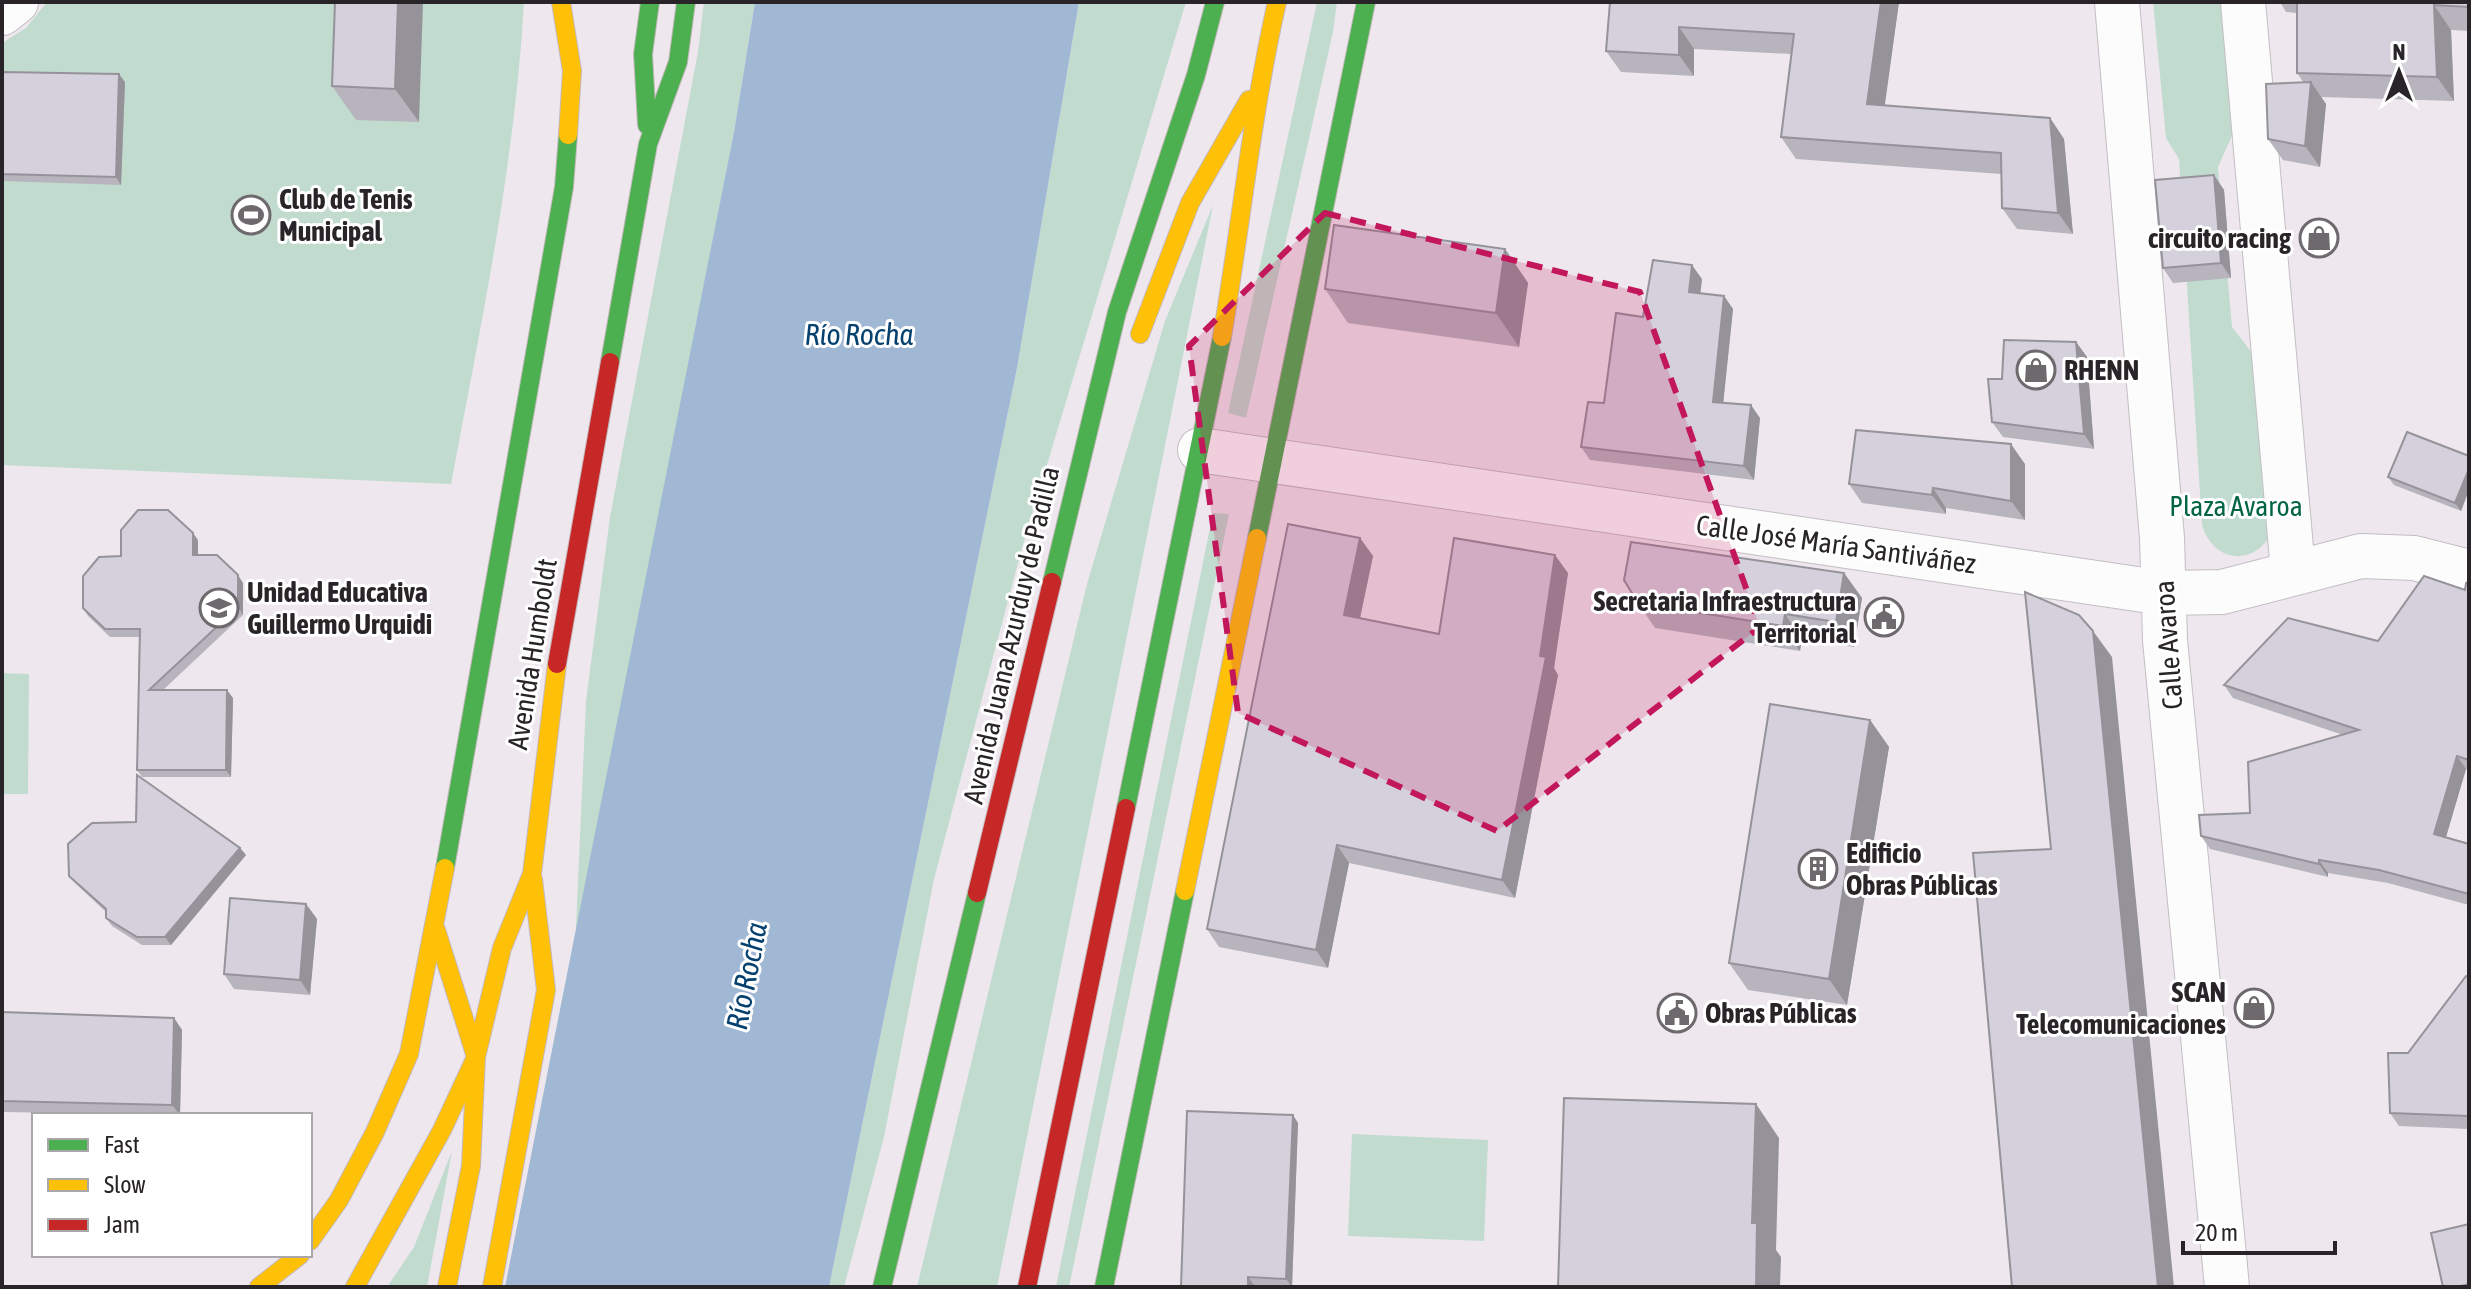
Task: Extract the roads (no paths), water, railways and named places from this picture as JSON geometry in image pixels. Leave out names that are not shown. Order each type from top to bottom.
[{"type":"main road","name":"Avenida Humboldt","points":[[312,1238],[339,1200],[375,1132],[409,1054],[435,927],[564,187],[572,71],[561,2]]},
{"type":"main road","points":[[648,144],[643,54],[650,2]]},
{"type":"main road","name":"Avenida Humboldt","points":[[355,1287],[442,1130],[476,1057],[502,948],[532,874],[549,708],[648,144],[678,62],[686,2]]},
{"type":"main road","name":"Avenida Juana Azurduy de Padilla","points":[[882,1287],[1117,312],[1196,75],[1215,2]]},
{"type":"main road","points":[[1027,1287],[1200,450],[1243,213],[1259,83],[1277,2]]},
{"type":"main road","points":[[1104,1287],[1366,2]]},
{"type":"main road","points":[[572,71],[584,30]]},
{"type":"main road","points":[[1136,346],[1190,203],[1259,83]]},
{"type":"main road","points":[[1046,613],[1111,420]]},
{"type":"main road","points":[[492,1287],[546,990],[532,874]]},
{"type":"main road","points":[[435,927],[476,1057],[471,1166],[447,1287]]},
{"type":"main road","name":"Avenida Humboldt","points":[[259,1287],[296,1257]]},
{"type":"main road","points":[[281,1287],[299,1257]]},
{"type":"street","points":[[2,13],[16,2]]},
{"type":"street","name":"Calle Avaroa","points":[[2117,2],[2164,593],[2227,1287]]},
{"type":"street","points":[[2243,2],[2293,571]]},
{"type":"street","name":"Calle José María Santiváñez","points":[[1200,450],[2164,593],[2222,592],[2293,571],[2361,556],[2414,558],[2469,572]]},
{"type":"water","name":"Río Rocha","points":[[755,2],[1079,2],[1017,368],[829,1287],[505,1287],[734,132]]},
{"type":"place","name":"Club de Tenis Municipal","points":[[251,215]]},
{"type":"place","name":"circuito racing","points":[[2319,238]]},
{"type":"place","name":"RHENN","points":[[2036,370]]},
{"type":"place","name":"Unidad Educativa Guillermo Urquidi","points":[[219,608]]},
{"type":"place","name":"Secretaria Infraestructura Territorial","points":[[1884,617]]},
{"type":"place","name":"Edificio Obras Públicas","points":[[1818,869]]},
{"type":"place","name":"SCAN Telecomunicaciones","points":[[2254,1008]]},
{"type":"place","name":"Obras Públicas","points":[[1677,1013]]},
{"type":"park label","name":"Plaza Avaroa","points":[[2236,506]]}]
